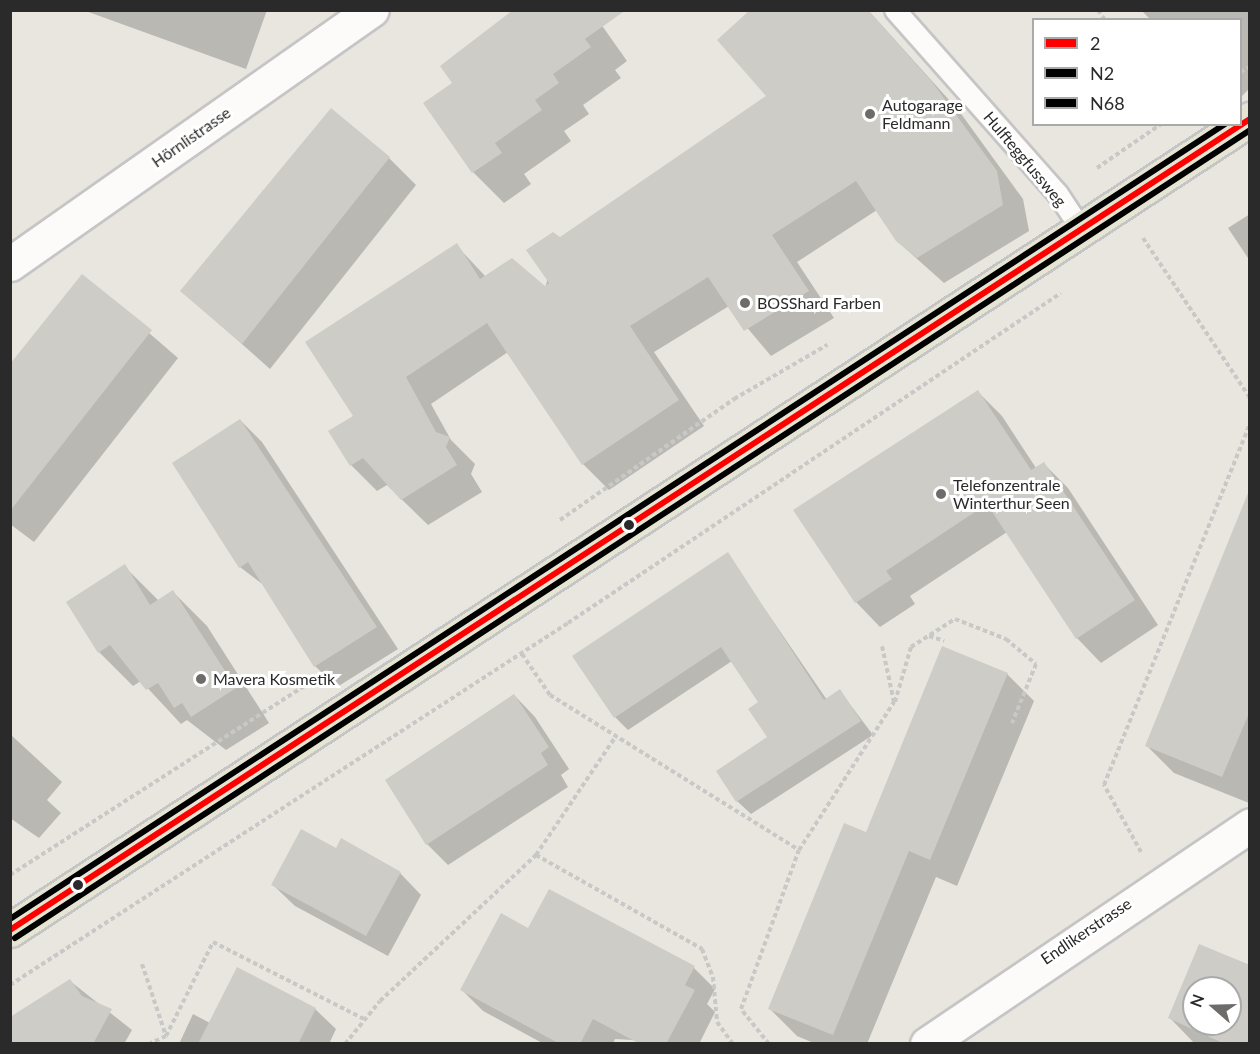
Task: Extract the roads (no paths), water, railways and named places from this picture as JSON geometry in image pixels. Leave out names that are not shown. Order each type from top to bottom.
[{"type":"main road","points":[[10,930],[1239,126]]},
{"type":"street","name":"Hörnlistrasse","points":[[10,264],[372,10]]},
{"type":"street","name":"Endlikerstrasse","points":[[927,1044],[1158,884],[1250,825]]},
{"type":"lane","name":"Hulfteggfussweg","points":[[894,10],[1058,194],[1081,230]]},
{"type":"place","name":"Autogarage Feldmann","points":[[870,114]]},
{"type":"place","name":"BOSShard Farben","points":[[745,303]]},
{"type":"place","name":"Telefonzentrale Winterthur Seen","points":[[941,494]]},
{"type":"place","name":"Mavera Kosmetik","points":[[201,679]]}]
